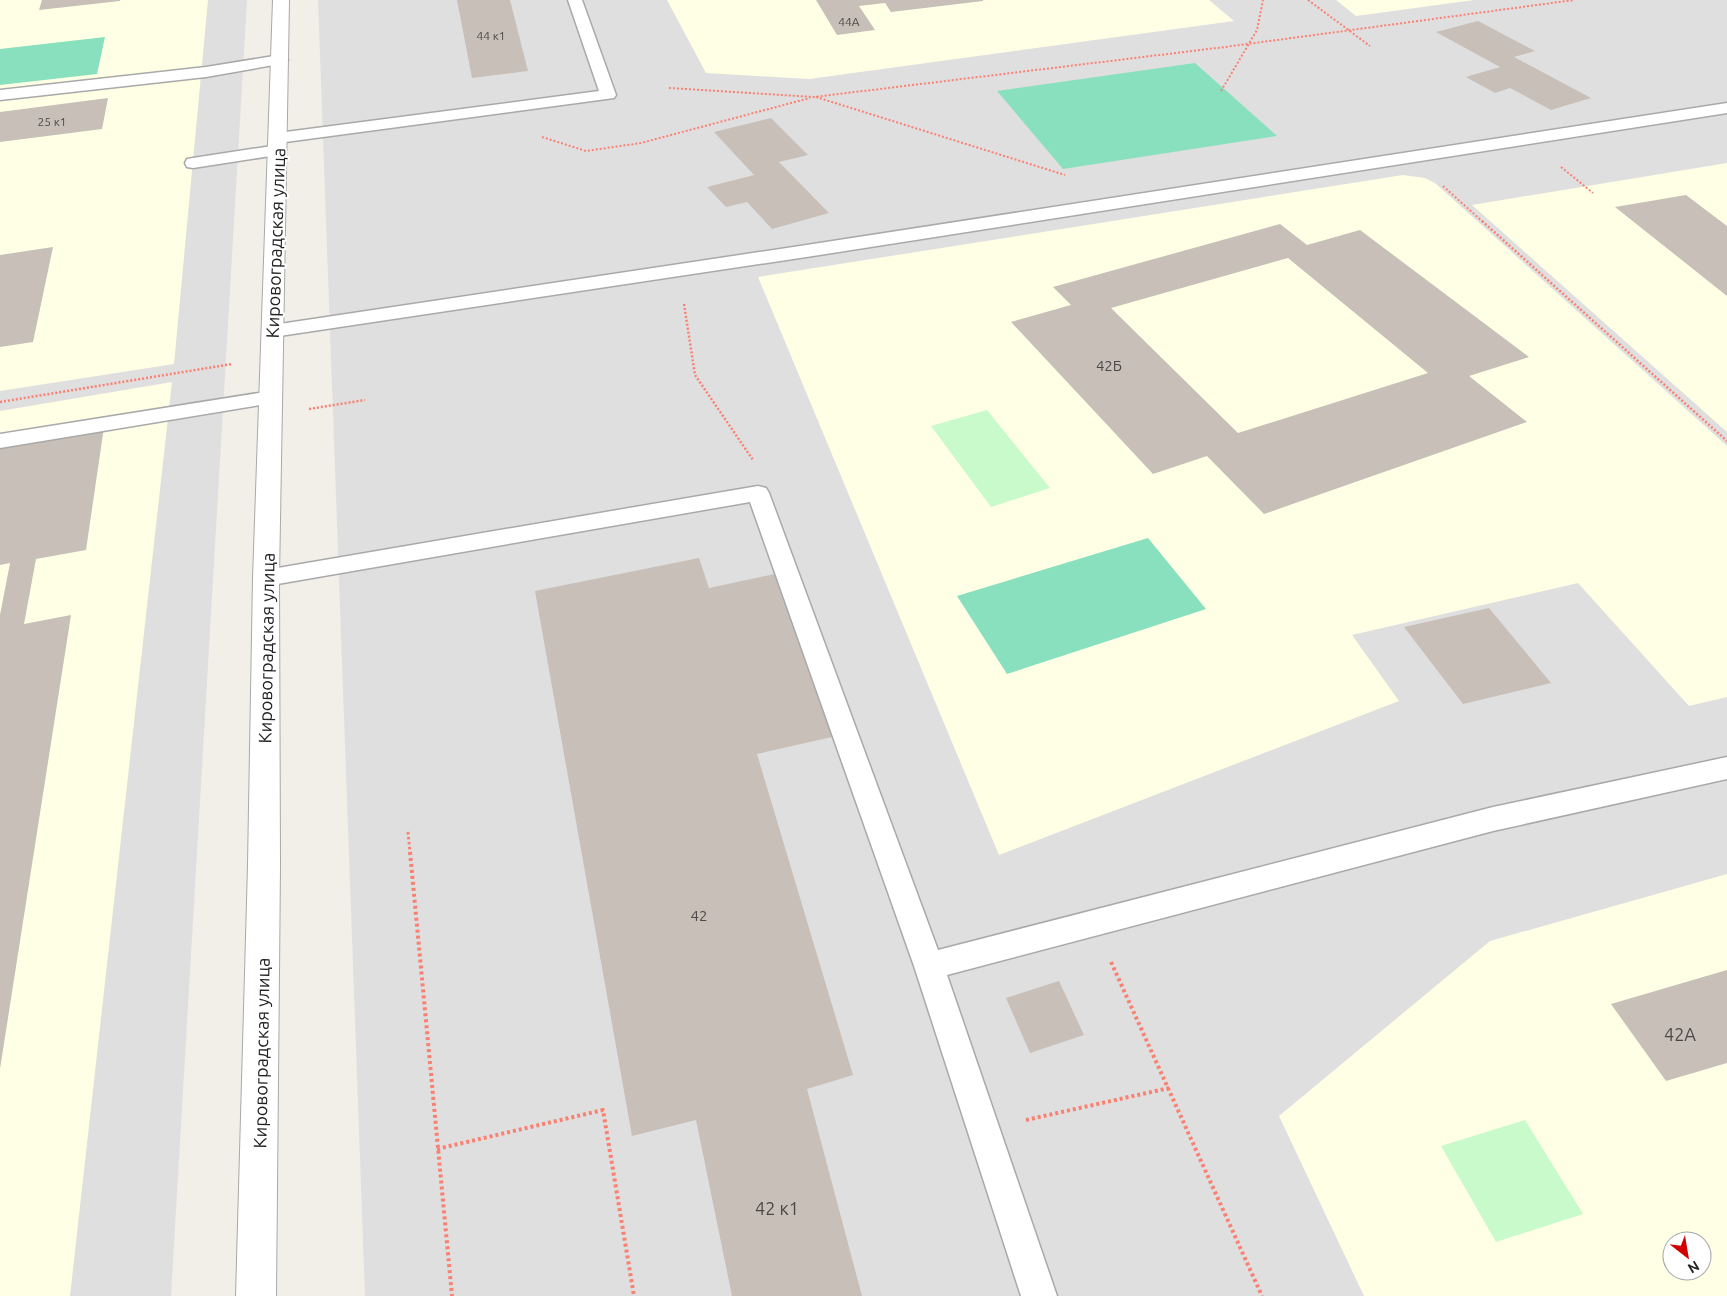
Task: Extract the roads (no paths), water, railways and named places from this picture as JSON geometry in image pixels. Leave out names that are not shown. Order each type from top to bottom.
[{"type":"street","name":"Кировоградская улица","points":[[256,1296],[264,865],[266,578],[281,0]]},
{"type":"lane","points":[[193,163],[278,144],[608,95],[575,0]]},
{"type":"lane","points":[[0,95],[206,72],[280,60]]},
{"type":"lane","points":[[273,331],[1727,108]]},
{"type":"lane","points":[[0,442],[271,397]]},
{"type":"lane","points":[[266,578],[758,493],[929,966],[1039,1296]]},
{"type":"lane","points":[[929,966],[1493,819],[1727,768]]}]
